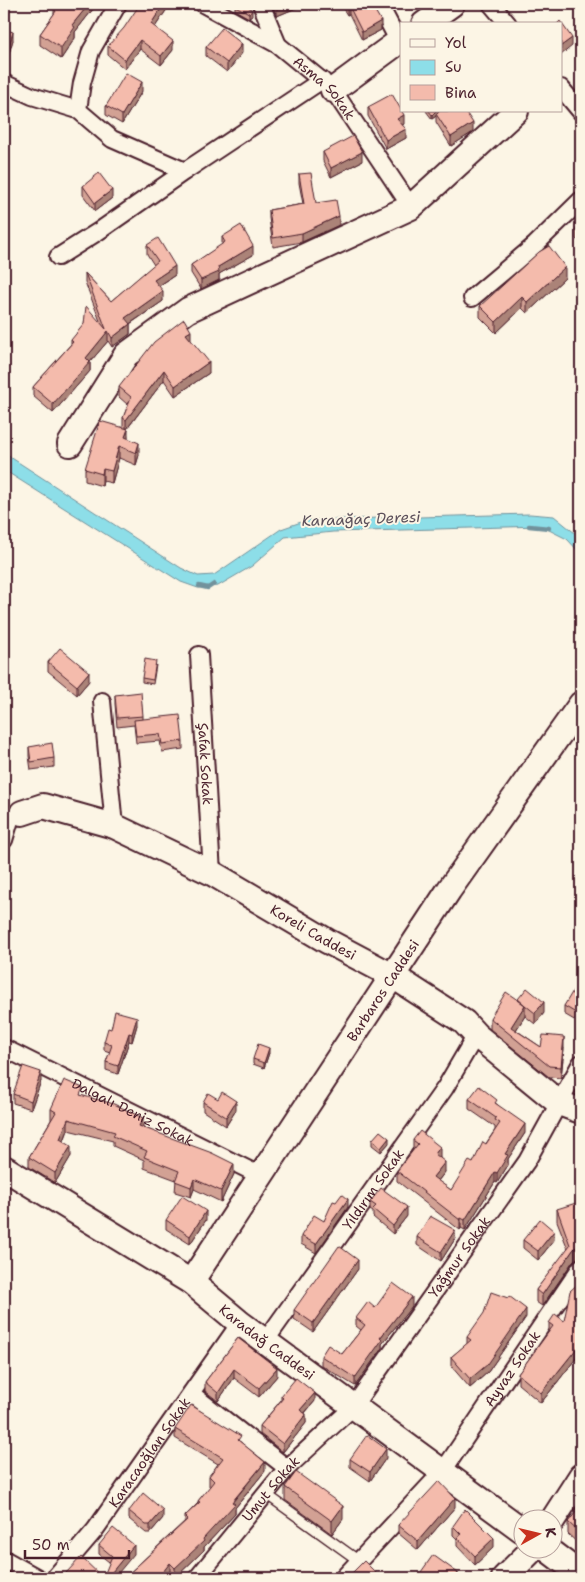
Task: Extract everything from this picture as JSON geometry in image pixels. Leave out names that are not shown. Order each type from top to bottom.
[{"type":"street","points":[[78,110],[82,82],[91,51],[118,4]]},
{"type":"street","name":"Asma Sokak","points":[[203,4],[278,45],[328,85],[411,207]]},
{"type":"street","points":[[262,4],[278,45]]},
{"type":"street","points":[[58,257],[185,171],[400,41],[380,4]]},
{"type":"street","points":[[427,22],[452,4]]},
{"type":"street","points":[[491,4],[506,22]]},
{"type":"street","points":[[4,84],[32,96],[78,110],[112,139],[185,171]]},
{"type":"street","points":[[562,89],[581,112]]},
{"type":"street","points":[[70,444],[126,355],[188,310],[411,207],[515,112]]},
{"type":"street","points":[[472,298],[535,245],[581,200]]},
{"type":"street","name":"Şafak Sokak","points":[[199,655],[212,874]]},
{"type":"street","points":[[102,701],[114,826]]},
{"type":"street","name":"Barbaros Caddesi","points":[[190,1282],[449,890],[581,704]]},
{"type":"street","name":"Koreli Caddesi","points":[[22,813],[43,806],[114,826],[212,874],[327,941],[393,976],[464,1022],[476,1036],[559,1103],[581,1111]]},
{"type":"street","points":[[4,840],[11,817],[22,813]]},
{"type":"street","name":"Yıldırım Sokak","points":[[266,1340],[445,1088],[476,1036]]},
{"type":"street","name":"Dalgalı Deniz Sokak","points":[[4,1048],[261,1176]]},
{"type":"street","name":"Yağmur Sokak","points":[[353,1407],[527,1162],[581,1063]]},
{"type":"street","name":"Karadağ Caddesi","points":[[4,1168],[190,1282],[240,1323],[266,1340],[353,1407],[443,1470],[512,1522]]},
{"type":"street","name":"Ayvaz Sokak","points":[[344,1578],[443,1470],[581,1267]]},
{"type":"street","name":"Karacaoğlan Sokak","points":[[54,1578],[95,1530],[240,1323]]},
{"type":"street","points":[[192,1394],[287,1468]]},
{"type":"street","name":"Umut Sokak","points":[[197,1578],[287,1468],[353,1407]]},
{"type":"street","points":[[559,1510],[581,1476]]},
{"type":"street","points":[[4,1559],[38,1578]]},
{"type":"street","points":[[504,1578],[522,1560]]},
{"type":"street","points":[[561,1560],[581,1575]]},
{"type":"lane","points":[[266,1494],[359,1562]]},
{"type":"water","points":[[4,453],[181,568],[198,576],[214,575],[281,529],[307,520],[530,514],[554,516],[581,538],[581,554],[567,539],[541,526],[333,532],[285,537],[252,566],[218,586],[198,588],[181,582],[4,470]]},
{"type":"building","points":[[58,4],[89,4],[72,25],[75,27],[61,48],[40,34],[56,11],[54,9]]},
{"type":"building","points":[[140,4],[164,4],[151,24],[173,41],[161,56],[140,40],[125,60],[108,46],[124,28]]},
{"type":"building","points":[[247,4],[252,11],[249,13],[235,6]]},
{"type":"building","points":[[345,4],[371,4],[381,21],[362,32],[349,6],[347,7]]},
{"type":"building","points":[[562,24],[572,38],[562,45]]},
{"type":"building","points":[[222,28],[242,44],[227,63],[206,47]]},
{"type":"building","points":[[4,29],[13,32],[6,55],[4,54]]},
{"type":"building","points":[[126,73],[142,82],[122,115],[106,106]]},
{"type":"building","points":[[392,94],[400,108],[400,112],[404,115],[397,119],[406,129],[386,140],[368,107]]},
{"type":"building","points":[[439,112],[466,112],[473,123],[451,137],[436,114]]},
{"type":"building","points":[[353,136],[362,152],[331,168],[323,152]]},
{"type":"building","points":[[99,173],[112,190],[95,203],[83,186]]},
{"type":"building","points":[[311,173],[316,203],[336,200],[339,216],[302,233],[273,238],[269,210],[304,204],[299,174]]},
{"type":"building","points":[[581,222],[581,233],[576,228]]},
{"type":"building","points":[[241,225],[253,246],[218,267],[219,272],[201,280],[191,265],[225,242],[222,237]]},
{"type":"building","points":[[158,238],[175,266],[154,280],[163,291],[125,318],[130,324],[112,338],[108,331],[86,358],[90,362],[53,404],[33,387],[73,342],[71,340],[84,324],[86,306],[106,329],[85,273],[111,301],[158,261],[147,245]]},
{"type":"building","points":[[549,246],[565,267],[527,302],[522,297],[496,322],[480,306],[539,252]]},
{"type":"building","points":[[184,319],[191,331],[186,334],[209,362],[175,386],[164,370],[126,420],[123,418],[131,397],[119,387],[154,342]]},
{"type":"building","points":[[100,421],[128,429],[125,437],[139,443],[136,453],[119,446],[112,471],[103,469],[102,474],[85,469]]},
{"type":"building","points":[[60,648],[89,672],[77,686],[48,662]]},
{"type":"building","points":[[145,659],[156,661],[153,680],[142,678]]},
{"type":"building","points":[[141,692],[143,716],[117,718],[115,695]]},
{"type":"building","points":[[180,715],[183,741],[162,744],[160,734],[136,736],[134,720]]},
{"type":"building","points":[[52,743],[54,758],[31,762],[29,747]]},
{"type":"building","points":[[577,984],[581,986],[581,1016],[564,1006]]},
{"type":"building","points":[[527,988],[544,1002],[535,1013],[518,999]]},
{"type":"building","points":[[506,992],[525,1005],[511,1027],[541,1047],[543,1035],[564,1037],[561,1067],[549,1066],[490,1018]]},
{"type":"building","points":[[115,1011],[137,1017],[132,1034],[129,1033],[118,1066],[106,1062],[112,1045],[104,1042],[108,1028],[111,1029]]},
{"type":"building","points":[[258,1044],[269,1048],[264,1063],[253,1059]]},
{"type":"building","points":[[23,1066],[41,1072],[31,1101],[13,1094]]},
{"type":"building","points":[[64,1080],[83,1088],[80,1095],[114,1104],[143,1118],[139,1126],[212,1153],[234,1164],[221,1191],[194,1179],[191,1187],[175,1181],[179,1171],[144,1157],[147,1151],[113,1136],[115,1132],[68,1119],[60,1139],[71,1146],[55,1173],[29,1157],[56,1112],[51,1109]]},
{"type":"building","points":[[479,1086],[497,1100],[495,1103],[525,1124],[505,1154],[508,1155],[497,1173],[495,1172],[465,1220],[461,1218],[460,1220],[397,1171],[418,1144],[413,1140],[420,1131],[440,1147],[435,1154],[445,1162],[433,1177],[451,1190],[469,1161],[473,1163],[483,1142],[486,1144],[500,1123],[495,1120],[496,1118],[469,1099]]},
{"type":"building","points":[[222,1092],[236,1101],[226,1117],[203,1102],[208,1093],[218,1099]]},
{"type":"building","points":[[380,1131],[389,1138],[381,1148],[372,1140]]},
{"type":"building","points":[[381,1188],[407,1207],[393,1226],[373,1209],[376,1206],[370,1202]]},
{"type":"building","points":[[342,1194],[348,1199],[316,1244],[301,1236],[314,1215],[324,1221],[333,1201],[336,1202]]},
{"type":"building","points":[[182,1196],[206,1211],[190,1236],[166,1220]]},
{"type":"building","points":[[576,1203],[581,1221],[581,1246],[577,1246],[573,1250],[542,1295],[536,1290],[570,1245],[557,1209]]},
{"type":"building","points":[[430,1216],[455,1230],[441,1252],[417,1237]]},
{"type":"building","points":[[540,1219],[554,1231],[538,1251],[523,1240]]},
{"type":"building","points":[[339,1246],[358,1260],[313,1323],[294,1310]]},
{"type":"building","points":[[581,1281],[578,1311],[581,1313],[581,1343],[541,1393],[518,1374],[553,1326],[549,1323],[555,1314],[564,1321],[570,1291]]},
{"type":"building","points":[[393,1283],[412,1297],[380,1338],[382,1340],[355,1378],[321,1356],[328,1345],[342,1354],[365,1325],[356,1318],[368,1302],[375,1308]]},
{"type":"building","points":[[491,1292],[508,1298],[509,1296],[526,1309],[488,1364],[470,1379],[451,1357],[471,1340],[467,1337],[484,1313]]},
{"type":"building","points":[[238,1338],[277,1368],[259,1388],[234,1369],[218,1393],[205,1382]]},
{"type":"building","points":[[296,1378],[315,1393],[300,1410],[306,1414],[283,1444],[260,1426],[283,1398],[281,1396]]},
{"type":"building","points":[[191,1405],[241,1436],[238,1440],[265,1462],[232,1502],[235,1504],[203,1539],[204,1541],[175,1568],[170,1563],[158,1578],[124,1578],[188,1519],[185,1516],[200,1502],[198,1501],[214,1481],[209,1476],[223,1458],[175,1429]]},
{"type":"building","points":[[367,1435],[386,1449],[370,1472],[350,1459]]},
{"type":"building","points":[[296,1472],[343,1506],[332,1521],[285,1487]]},
{"type":"building","points":[[439,1481],[455,1498],[418,1541],[398,1525]]},
{"type":"building","points":[[143,1493],[163,1510],[150,1525],[146,1525],[129,1511]]},
{"type":"building","points":[[581,1506],[581,1534],[568,1522]]},
{"type":"building","points":[[465,1509],[494,1538],[475,1556],[457,1537],[461,1534],[453,1526]]},
{"type":"building","points":[[113,1528],[134,1545],[107,1578],[103,1578],[112,1556],[99,1545]]},
{"type":"building","points":[[433,1555],[458,1573],[455,1578],[430,1578],[421,1572]]},
{"type":"building","points":[[81,1557],[103,1578],[72,1578],[66,1573]]},
{"type":"building","points":[[364,1561],[377,1574],[373,1578],[344,1578],[350,1575]]},
{"type":"waterway","name":"Karaağaç Deresi","points":[[529,526],[549,528]]},
{"type":"waterway","name":"Karaağaç Deresi","points":[[199,586],[208,588],[214,584]]}]
